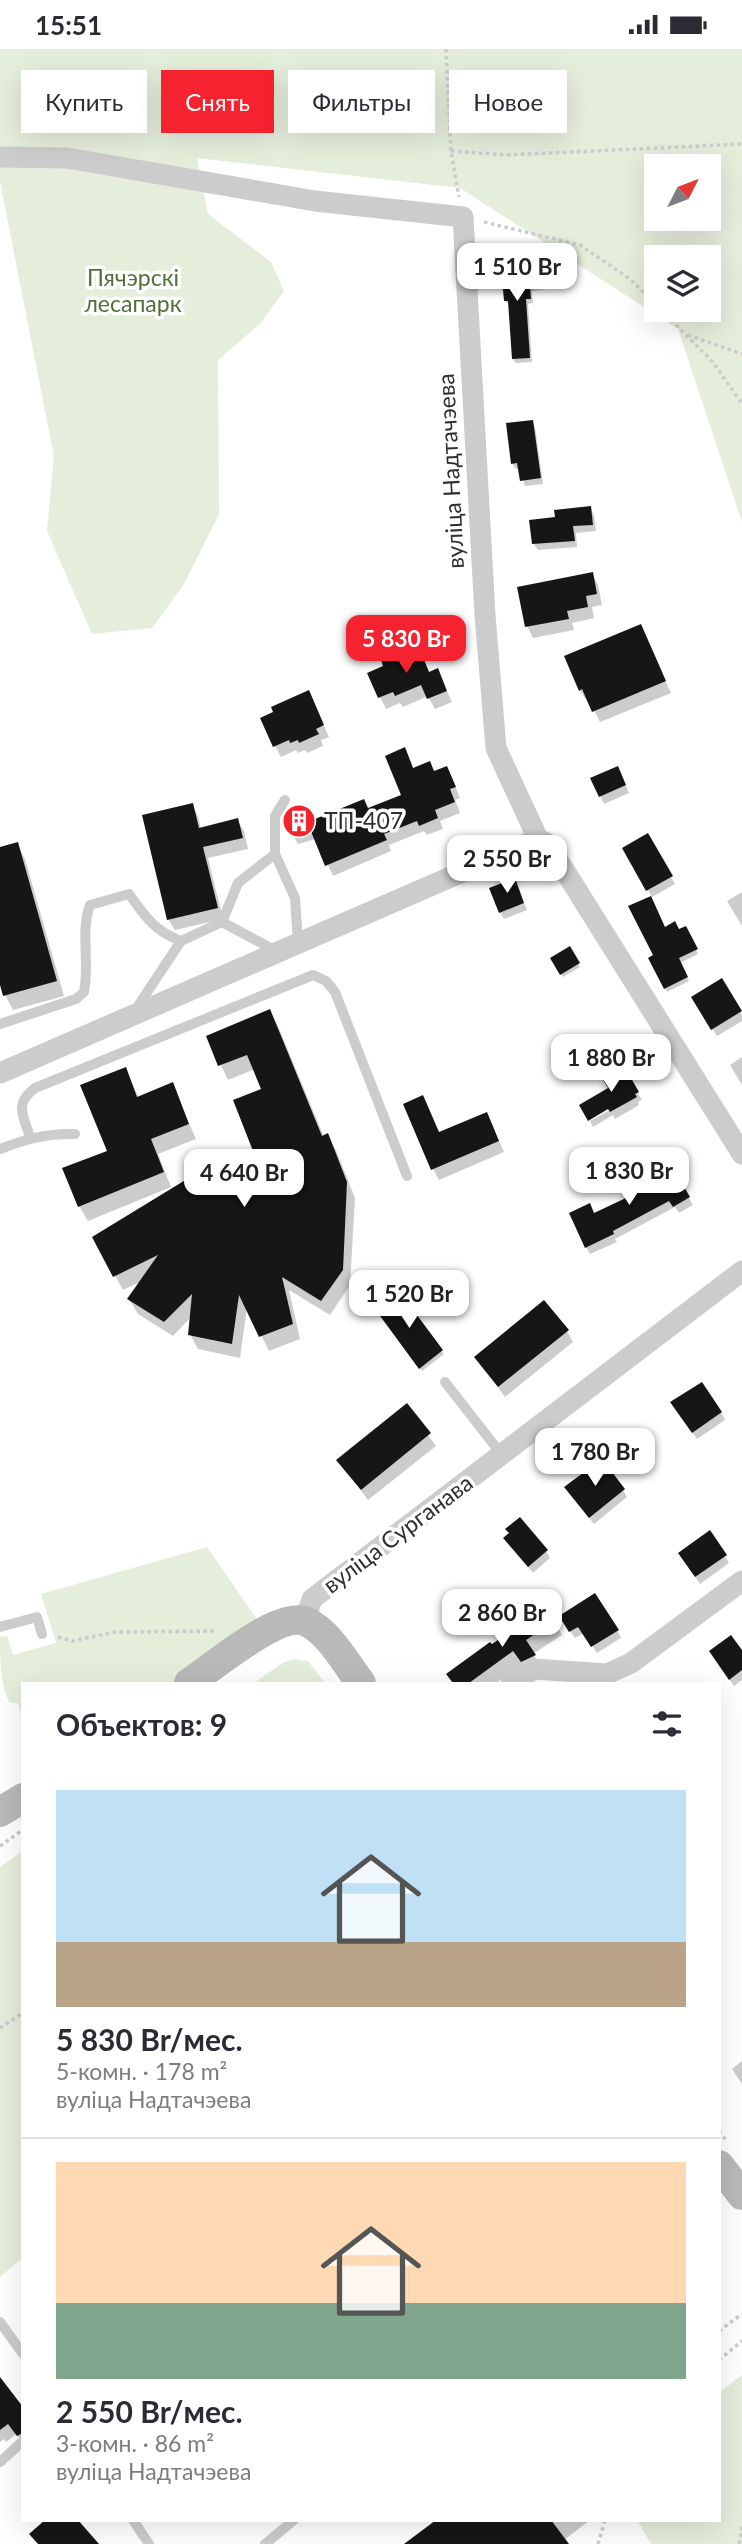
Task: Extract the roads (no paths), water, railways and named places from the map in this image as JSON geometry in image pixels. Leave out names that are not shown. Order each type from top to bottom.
[{"type":"main road","points":[[190,1682],[267,1629],[287,1621],[306,1621],[324,1635],[360,1682]]},
{"type":"main road","points":[[721,2168],[742,2195]]},
{"type":"street","name":"вуліца Надтачэева","points":[[0,157],[67,158],[315,201],[463,217],[485,615],[496,748],[538,839],[548,844],[742,1154]]},
{"type":"street","points":[[0,1073],[538,839]]},
{"type":"street","name":"вуліца Сурганава","points":[[306,1621],[312,1599],[742,1271]]},
{"type":"street","points":[[513,1682],[534,1669],[607,1674],[631,1663],[742,1581]]},
{"type":"lane","points":[[285,800],[275,815],[275,854],[295,898],[298,943]]},
{"type":"lane","points":[[131,1016],[181,941],[222,922],[238,883],[275,854]]},
{"type":"lane","points":[[0,1024],[76,999],[84,992],[88,976],[86,916],[90,905],[129,894],[150,923],[165,935],[181,941]]},
{"type":"lane","points":[[222,922],[278,952]]},
{"type":"lane","points":[[30,1137],[21,1108],[24,1097],[35,1088],[313,975],[326,981],[335,992],[407,1176]]},
{"type":"lane","points":[[0,1149],[30,1137],[75,1134]]},
{"type":"lane","points":[[444,1382],[502,1455]]},
{"type":"lane","points":[[0,1627],[37,1617],[42,1634]]},
{"type":"lane","points":[[0,2322],[21,2351]]},
{"type":"lane","points":[[0,2462],[21,2443]]},
{"type":"lane","points":[[134,2522],[149,2544]]},
{"type":"lane","points":[[265,2544],[292,2522]]},
{"type":"place","name":"ТП-407","points":[[299,821]]},
{"type":"park label","name":"Пячэрскі лесапарк","points":[[133,291]]}]
